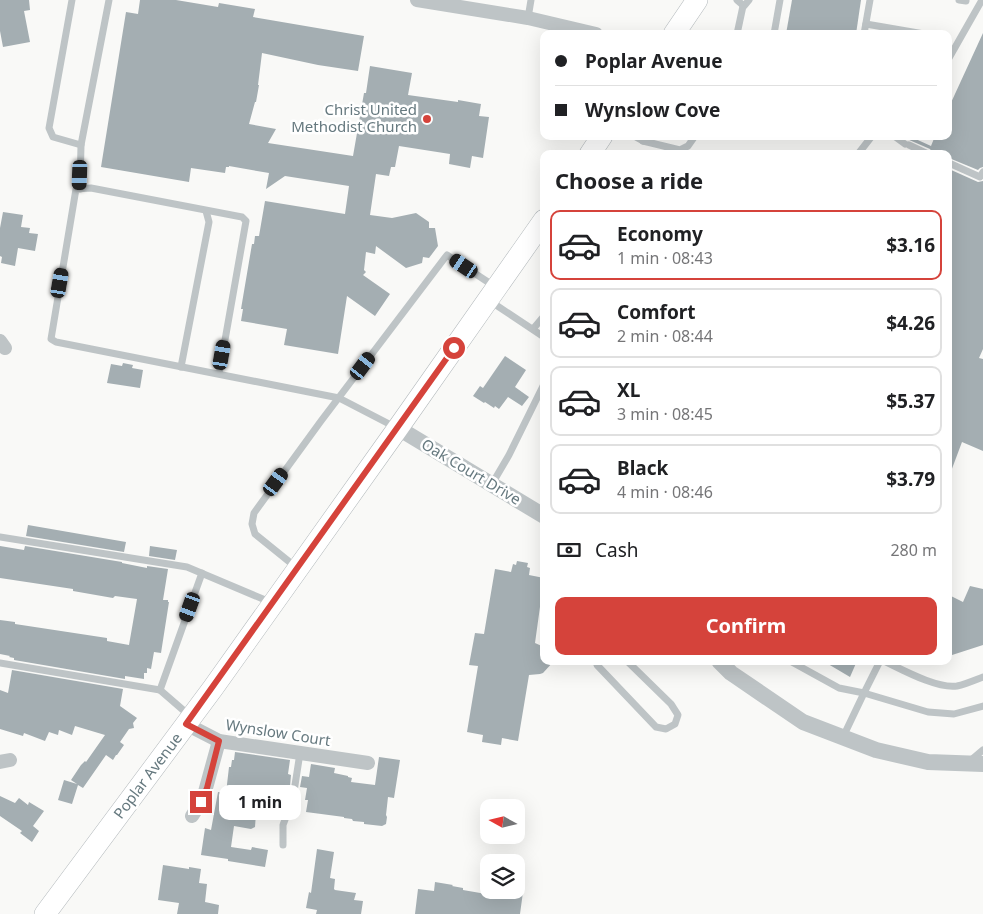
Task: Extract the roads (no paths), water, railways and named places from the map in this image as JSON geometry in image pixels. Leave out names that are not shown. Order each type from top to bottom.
[{"type":"main road","points":[[677,30],[697,0]]},
{"type":"main road","name":"Poplar Avenue","points":[[45,914],[189,720],[540,226]]},
{"type":"street","points":[[417,0],[528,18],[579,30]]},
{"type":"street","name":"Oak Court Drive","points":[[398,428],[540,514]]},
{"type":"street","points":[[723,665],[731,673],[803,722],[876,750],[928,762],[975,764]]},
{"type":"street","name":"Wynslow Court","points":[[189,720],[219,741],[368,763]]},
{"type":"street","points":[[192,816],[204,799],[219,741]]},
{"type":"lane","points":[[72,0],[50,128],[53,137],[81,146]]},
{"type":"lane","points":[[80,189],[81,146],[109,0]]},
{"type":"lane","points":[[528,18],[531,0]]},
{"type":"lane","points":[[737,0],[743,6]]},
{"type":"lane","points":[[737,30],[743,6],[749,0]]},
{"type":"lane","points":[[775,30],[780,0]]},
{"type":"lane","points":[[865,30],[870,0]]},
{"type":"lane","points":[[952,53],[982,0]]},
{"type":"lane","points":[[866,24],[901,30]]},
{"type":"lane","points":[[647,140],[680,150],[688,146],[692,140]]},
{"type":"lane","points":[[861,150],[869,140]]},
{"type":"lane","points":[[900,140],[920,150]]},
{"type":"lane","points":[[952,164],[980,177],[983,172]]},
{"type":"lane","points":[[219,374],[246,220],[242,217],[91,188],[76,190],[51,338],[56,342],[339,398],[398,428]]},
{"type":"lane","points":[[181,367],[210,222],[206,211]]},
{"type":"lane","points":[[298,568],[255,534],[252,524],[254,513],[447,255],[540,334]]},
{"type":"lane","points":[[534,329],[540,321]]},
{"type":"lane","points":[[492,485],[509,456],[540,392]]},
{"type":"lane","points":[[0,537],[187,567],[273,603]]},
{"type":"lane","points":[[160,690],[202,573]]},
{"type":"lane","points":[[0,663],[160,690],[189,720]]},
{"type":"lane","points":[[597,665],[656,727],[666,729],[675,724],[678,715],[671,704],[631,665]]},
{"type":"lane","points":[[797,665],[839,688],[864,693],[928,712],[954,714],[983,706]]},
{"type":"lane","points":[[843,737],[880,665]]},
{"type":"lane","points":[[891,665],[944,686],[956,686],[983,677]]},
{"type":"lane","points":[[975,764],[983,750]]},
{"type":"lane","points":[[283,844],[283,825],[293,798],[300,753]]},
{"type":"place","name":"Christ United Methodist Church","points":[[427,119]]}]
